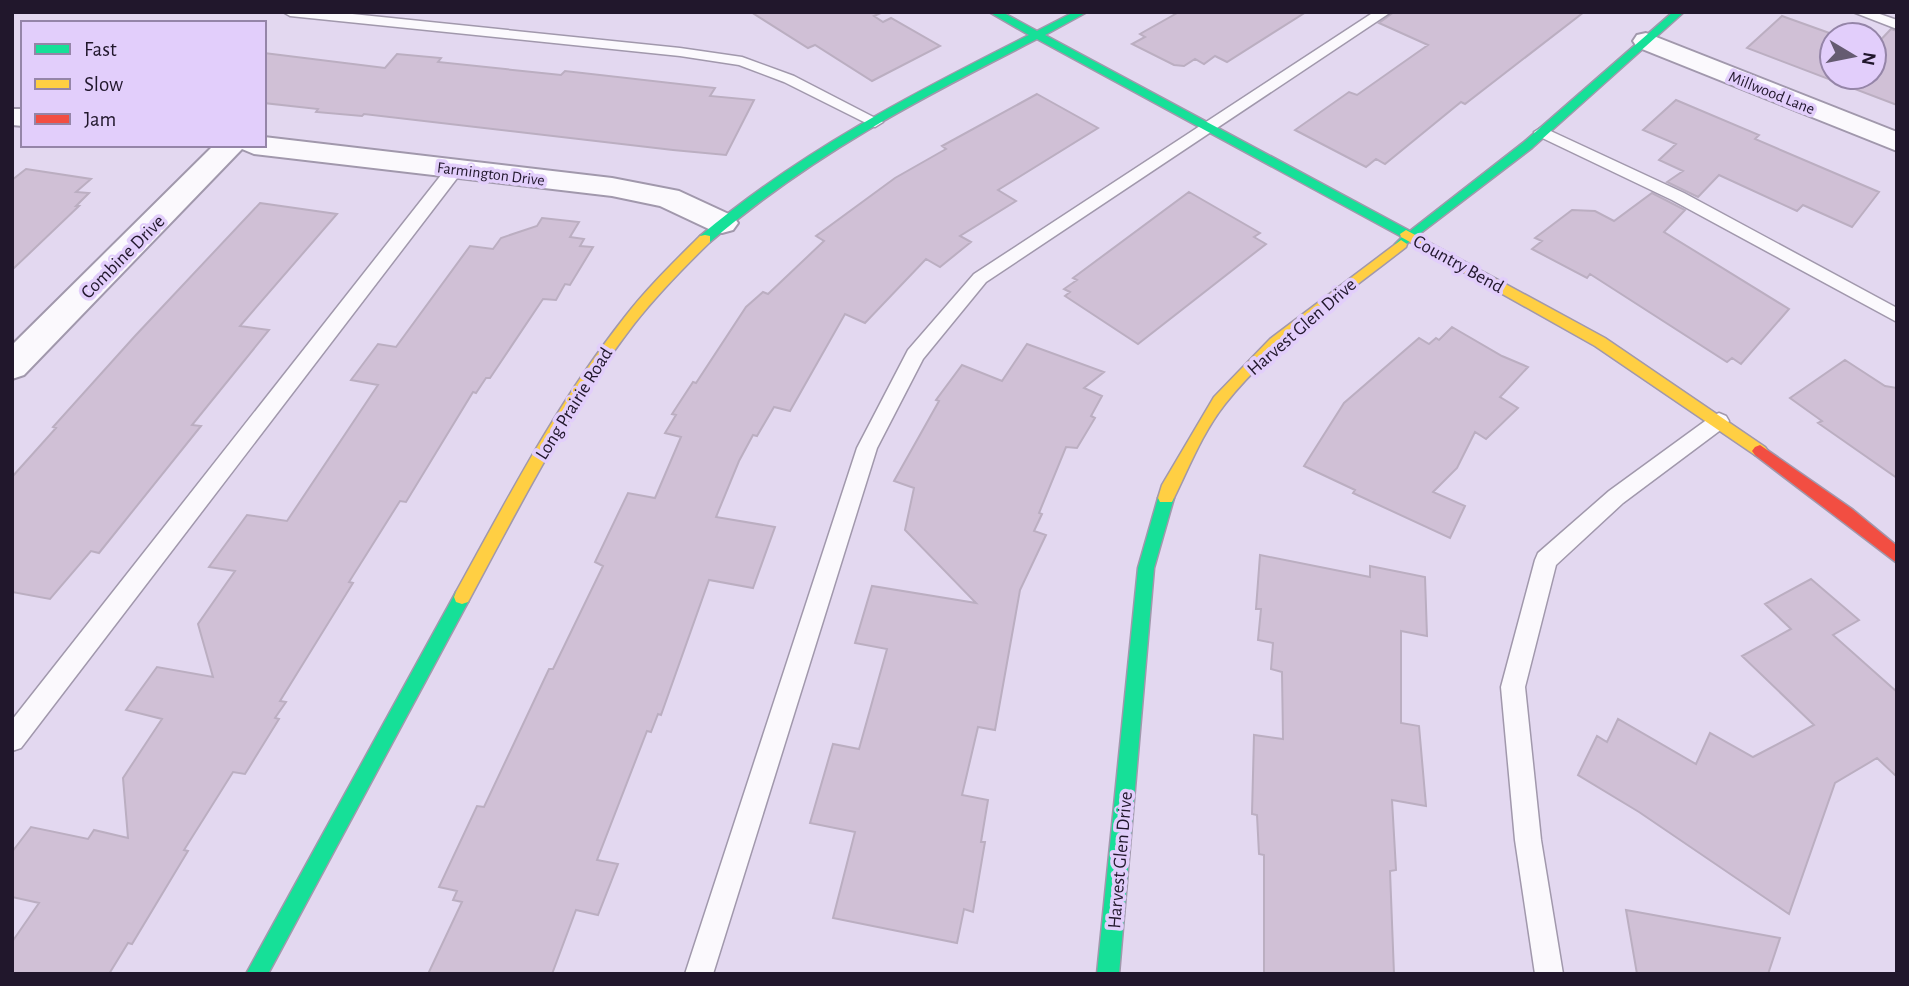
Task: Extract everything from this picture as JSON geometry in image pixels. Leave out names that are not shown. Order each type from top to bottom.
[{"type":"street","name":"Country Bend","points":[[994,12],[1409,235],[1601,342],[1719,421],[1846,514],[1897,556]]},
{"type":"street","name":"Long Prairie Road","points":[[256,974],[583,381],[626,321],[673,269],[722,223],[776,181],[875,122],[1082,12]]},
{"type":"street","name":"Harvest Glen Drive","points":[[1108,974],[1146,568],[1170,485],[1219,401],[1275,343],[1542,132],[1679,12]]},
{"type":"street","name":"Millwood Lane","points":[[1646,41],[1897,142]]},
{"type":"street","name":"Farmington Drive","points":[[266,146],[612,187],[668,198],[722,223]]},
{"type":"street","name":"Combine Drive","points":[[12,366],[229,147]]},
{"type":"lane","points":[[290,12],[680,52],[742,61],[789,79],[875,122]]},
{"type":"lane","points":[[699,974],[867,448],[915,355],[980,278],[1207,126],[1384,12]]},
{"type":"lane","points":[[1860,12],[1897,25]]},
{"type":"lane","points":[[1542,132],[1626,169],[1750,232],[1897,316]]},
{"type":"lane","points":[[12,740],[456,169]]},
{"type":"lane","points":[[1549,974],[1528,840],[1513,687],[1546,560],[1616,497],[1719,421]]},
{"type":"building","points":[[751,12],[883,12],[874,16],[883,22],[891,18],[940,46],[872,81],[815,45],[808,48]]},
{"type":"building","points":[[1179,12],[1306,12],[1227,62],[1215,56],[1204,64],[1195,59],[1184,66],[1174,65],[1132,44],[1145,37],[1140,34]]},
{"type":"building","points":[[1394,12],[1584,12],[1465,104],[1461,102],[1385,164],[1376,159],[1366,167],[1295,130],[1349,92],[1357,95],[1428,45],[1379,23]]},
{"type":"building","points":[[1782,16],[1818,29],[1818,75],[1747,48]]},
{"type":"building","points":[[1891,29],[1897,31],[1897,105],[1860,91],[1888,91],[1888,32]]},
{"type":"building","points":[[266,53],[385,68],[397,54],[441,58],[438,62],[561,75],[565,71],[715,88],[710,96],[754,100],[726,155],[364,114],[316,112],[318,109],[266,103]]},
{"type":"building","points":[[1037,94],[1098,128],[998,190],[1016,201],[960,236],[971,242],[940,267],[926,259],[865,323],[845,314],[790,411],[774,407],[757,436],[753,435],[739,461],[716,517],[775,527],[753,588],[709,580],[661,715],[658,714],[651,732],[647,731],[597,860],[618,864],[598,915],[576,910],[552,974],[428,974],[462,902],[453,900],[457,891],[439,887],[477,806],[484,807],[549,669],[553,669],[603,566],[595,562],[628,493],[655,498],[681,437],[665,433],[676,415],[672,414],[693,382],[696,383],[746,307],[763,292],[768,294],[824,241],[816,236],[895,178],[946,149],[942,146]]},
{"type":"building","points":[[1676,100],[1759,135],[1755,139],[1879,192],[1852,227],[1803,205],[1797,211],[1719,175],[1698,197],[1667,182],[1683,171],[1659,160],[1676,144],[1643,130]]},
{"type":"building","points":[[26,169],[91,179],[76,192],[89,193],[76,206],[79,206],[12,270],[12,180]]},
{"type":"building","points":[[1189,192],[1260,233],[1254,237],[1266,244],[1138,344],[1065,296],[1070,292],[1064,289],[1077,280],[1073,278]]},
{"type":"building","points":[[1652,193],[1685,210],[1664,232],[1789,309],[1741,364],[1732,358],[1727,362],[1590,274],[1587,278],[1532,249],[1542,241],[1535,238],[1572,210],[1595,211],[1614,221]]},
{"type":"building","points":[[260,203],[337,214],[240,326],[269,330],[192,425],[201,426],[99,553],[91,551],[50,599],[12,592],[12,477],[135,336]]},
{"type":"building","points":[[542,218],[579,222],[570,237],[584,239],[580,246],[593,247],[570,285],[565,284],[556,300],[543,299],[490,378],[486,378],[476,393],[473,392],[406,502],[400,501],[280,701],[286,702],[275,718],[279,719],[245,774],[233,772],[184,850],[188,851],[132,944],[128,943],[109,974],[12,974],[12,942],[39,903],[12,897],[12,852],[31,827],[88,839],[94,830],[128,838],[123,778],[162,719],[126,710],[157,667],[213,677],[198,624],[235,571],[209,567],[247,515],[287,521],[378,385],[351,380],[378,344],[396,347],[470,246],[493,249],[501,238],[537,226]]},
{"type":"building","points":[[1452,327],[1502,356],[1528,367],[1500,397],[1518,408],[1486,439],[1475,432],[1457,468],[1433,492],[1465,506],[1450,538],[1353,493],[1355,490],[1304,466],[1344,403],[1419,338],[1429,344],[1436,338],[1439,340]]},
{"type":"building","points":[[1027,344],[1104,372],[1084,388],[1102,396],[1091,416],[1095,418],[1077,448],[1066,447],[1039,513],[1042,514],[1034,531],[1046,535],[1020,590],[995,730],[978,727],[962,795],[988,800],[981,842],[985,842],[973,912],[964,909],[957,943],[833,918],[855,832],[810,823],[833,744],[859,749],[887,649],[855,643],[872,586],[976,603],[905,530],[914,488],[894,481],[939,401],[936,400],[962,365],[1002,381]]},
{"type":"building","points":[[1845,360],[1885,386],[1897,388],[1897,478],[1818,423],[1822,421],[1790,398]]},
{"type":"building","points":[[1260,555],[1370,577],[1370,566],[1425,577],[1427,636],[1401,631],[1401,723],[1419,726],[1426,806],[1392,800],[1396,870],[1390,871],[1394,974],[1264,974],[1264,855],[1259,854],[1257,815],[1252,814],[1254,735],[1283,739],[1282,672],[1271,669],[1273,643],[1258,640],[1261,609],[1256,609]]},
{"type":"building","points":[[1811,579],[1859,620],[1833,635],[1897,692],[1897,777],[1877,758],[1835,783],[1789,914],[1639,812],[1578,775],[1597,736],[1607,742],[1618,719],[1696,764],[1710,733],[1753,757],[1814,725],[1742,656],[1791,629],[1765,604]]},
{"type":"building","points":[[1626,910],[1780,938],[1768,974],[1637,974]]},
{"type":"traffic: fast","points":[[994,12],[1406,234]]},
{"type":"traffic: fast","points":[[705,239],[791,171],[838,141],[935,87],[1082,12]]},
{"type":"traffic: fast","points":[[1401,244],[1528,145],[1679,12]]},
{"type":"traffic: fast","points":[[1108,974],[1146,568],[1166,498]]},
{"type":"traffic: fast","points":[[256,974],[462,597]]},
{"type":"traffic: slow","points":[[1406,234],[1600,342],[1760,451]]},
{"type":"traffic: slow","points":[[462,597],[568,407],[630,320],[665,278],[705,239]]},
{"type":"traffic: slow","points":[[1166,498],[1170,485],[1219,401],[1275,343],[1401,244]]},
{"type":"traffic: jam","points":[[1760,451],[1846,514],[1897,556]]}]
